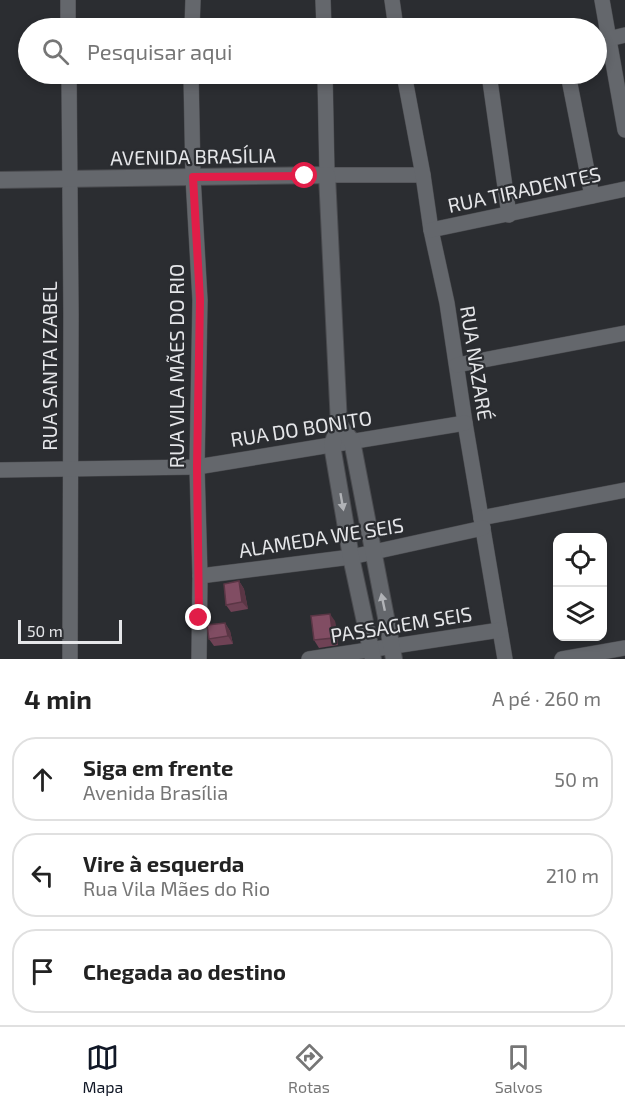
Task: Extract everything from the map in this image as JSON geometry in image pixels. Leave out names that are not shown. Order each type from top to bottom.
[{"type":"street","points":[[68,0],[68,18]]},
{"type":"street","points":[[192,18],[193,0]]},
{"type":"street","points":[[323,0],[324,18]]},
{"type":"street","points":[[392,0],[395,18]]},
{"type":"street","points":[[602,0],[602,18]]},
{"type":"street","points":[[607,40],[625,35]]},
{"type":"street","points":[[607,58],[623,112],[625,130]]},
{"type":"street","name":"RUA SANTA IZABEL","points":[[69,84],[70,659]]},
{"type":"street","name":"RUA VILA MÃES DO RIO","points":[[191,84],[193,177],[200,300],[197,467],[200,576],[199,659]]},
{"type":"street","points":[[325,84],[327,175],[339,425],[332,445],[351,557],[372,654]]},
{"type":"street","name":"RUA NAZARÉ","points":[[406,84],[431,230],[447,303],[505,659]]},
{"type":"street","points":[[490,84],[509,215]]},
{"type":"street","points":[[570,84],[592,196]]},
{"type":"street","name":"AVENIDA BRASÍLIA","points":[[0,180],[423,175]]},
{"type":"street","name":"RUA TIRADENTES","points":[[431,230],[625,189]]},
{"type":"street","points":[[457,364],[625,333]]},
{"type":"street","name":"RUA DO BONITO","points":[[0,470],[197,467],[465,423]]},
{"type":"street","points":[[339,425],[352,441],[393,653]]},
{"type":"street","name":"ALAMEDA WE SEIS","points":[[200,576],[351,557],[482,523],[625,490]]},
{"type":"street","name":"PASSAGEM SEIS","points":[[309,659],[393,653],[500,630]]},
{"type":"street","points":[[562,659],[625,648]]},
{"type":"building","points":[[239,581],[242,602],[226,605],[224,584]]},
{"type":"building","points":[[330,614],[333,638],[314,640],[311,616]]},
{"type":"building","points":[[225,623],[228,636],[209,639],[207,625]]},
{"type":"route","points":[[199,618],[197,467],[200,300],[193,177],[305,176]]}]
